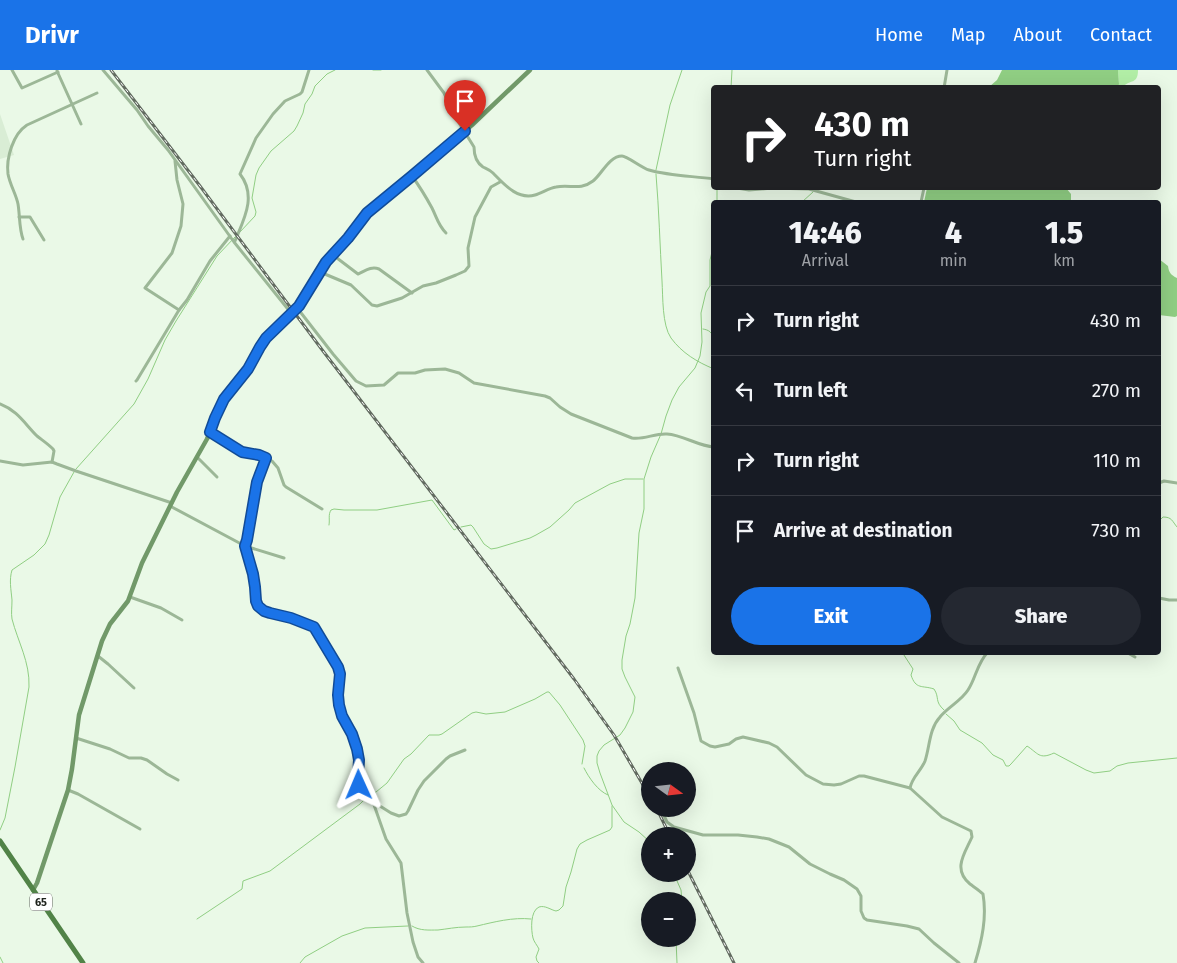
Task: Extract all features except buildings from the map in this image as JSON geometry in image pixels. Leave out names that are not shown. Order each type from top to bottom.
[{"type":"main road","name":"65","points":[[1,844],[83,963]]},
{"type":"street","points":[[12,70],[22,88],[57,71],[81,124]]},
{"type":"street","points":[[104,70],[137,110],[234,242],[291,314]]},
{"type":"street","points":[[234,242],[245,215],[249,196],[246,184],[240,174],[256,138],[285,101],[302,92],[310,70]]},
{"type":"street","points":[[427,70],[444,93],[456,118],[474,147],[474,153],[479,164],[492,172],[500,182],[520,195],[528,196],[556,187],[583,186],[597,178],[614,159],[622,156],[651,170],[711,179]]},
{"type":"street","points":[[33,890],[68,790],[80,711],[102,641],[115,617],[126,605],[142,563],[210,432],[224,399],[248,369],[263,343],[299,306],[320,272],[367,213],[492,108],[530,70]]},
{"type":"street","points":[[944,85],[947,70]]},
{"type":"street","points":[[23,239],[17,200],[8,174],[12,144],[23,128],[97,93]]},
{"type":"street","points":[[175,161],[184,211],[181,226],[172,253],[145,288],[178,310]]},
{"type":"street","points":[[412,176],[424,193],[440,227],[446,233]]},
{"type":"street","points":[[320,272],[355,287],[374,306],[402,298],[423,286],[441,282],[462,273],[468,269],[468,248],[474,218],[491,187],[500,182]]},
{"type":"street","points":[[809,190],[848,200]]},
{"type":"street","points":[[19,217],[30,217],[44,240]]},
{"type":"street","points":[[136,381],[178,310],[187,300],[210,262],[230,236]]},
{"type":"street","points":[[333,255],[358,274],[368,269],[376,268],[412,293]]},
{"type":"street","points":[[299,306],[298,309],[333,354],[353,379],[361,384],[372,386],[384,385],[398,373],[445,369],[459,373],[474,383],[550,398],[571,414],[632,438],[642,439],[667,434],[711,446]]},
{"type":"street","points":[[0,404],[18,414],[37,436],[53,449],[52,462]]},
{"type":"street","points":[[210,432],[242,452],[259,455],[274,463],[286,487],[322,509]]},
{"type":"street","points":[[197,457],[217,477]]},
{"type":"street","points":[[266,458],[257,482],[245,546],[253,574],[256,601],[258,606],[264,611],[291,618],[314,627],[336,664],[340,674],[339,705],[357,749],[359,760],[358,776],[361,789],[372,801],[390,814],[399,816],[406,814],[424,781],[450,756],[466,750]]},
{"type":"street","points":[[0,461],[23,464],[52,462],[171,504],[245,546],[284,558]]},
{"type":"street","points":[[1161,483],[1177,484]]},
{"type":"street","points":[[130,597],[161,608],[182,620]]},
{"type":"street","points":[[1161,598],[1177,600]]},
{"type":"street","points":[[910,788],[914,776],[924,762],[929,740],[938,718],[968,690],[985,655]]},
{"type":"street","points":[[1131,655],[1135,657]]},
{"type":"street","points":[[98,656],[134,688]]},
{"type":"street","points":[[678,668],[694,713],[701,741],[705,744],[715,747],[725,746],[743,737],[769,743],[777,747],[806,774],[823,784],[841,784],[859,776],[864,776],[910,788],[942,817],[968,829],[972,834],[971,840],[962,856],[961,867],[964,878],[983,894],[984,902],[983,932],[975,963]]},
{"type":"street","points":[[76,737],[129,758],[147,760],[178,780]]},
{"type":"street","points":[[68,790],[140,829]]},
{"type":"street","points":[[372,801],[386,839],[401,862],[407,913],[414,947],[423,963]]},
{"type":"street","points":[[666,818],[674,827],[703,835],[757,836],[789,847],[810,864],[844,880],[858,889],[861,896],[861,911],[866,920],[919,929],[959,963]]},
{"type":"shaded area","points":[[1002,70],[1118,70],[1119,84],[991,85],[997,80]]},
{"type":"shaded area","points":[[1118,70],[1138,70],[1135,80],[1126,85],[1119,84]]},
{"type":"shaded area","points":[[0,114],[14,155],[0,159]]},
{"type":"shaded area","points":[[927,190],[1068,190],[1071,194],[1071,200],[924,200]]},
{"type":"shaded area","points":[[1161,261],[1168,266],[1171,274],[1177,278],[1177,316],[1161,315]]},
{"type":"waterway","points":[[240,232],[255,216],[256,212],[252,198],[259,168],[271,151],[294,131],[315,86],[327,74],[335,70]]},
{"type":"waterway","points":[[373,70],[381,70]]},
{"type":"waterway","points":[[656,170],[670,105],[682,70]]},
{"type":"waterway","points":[[731,85],[732,70]]},
{"type":"waterway","points":[[656,174],[666,326],[671,338],[685,353],[711,368]]},
{"type":"waterway","points":[[717,190],[717,200]]},
{"type":"waterway","points":[[804,200],[813,192]]},
{"type":"waterway","points":[[76,469],[134,404],[176,321],[217,256],[235,237]]},
{"type":"waterway","points":[[641,834],[624,822],[612,805],[600,773],[597,756],[604,745],[620,735],[633,712],[635,697],[622,669],[622,660],[635,598],[639,533],[644,509],[644,479],[672,400],[679,387],[695,368],[700,356],[702,342],[701,313],[706,292],[710,286],[711,256]]},
{"type":"waterway","points":[[703,329],[711,334]]},
{"type":"waterway","points":[[0,830],[5,818],[29,687],[28,669],[12,619],[11,574],[12,570],[34,555],[45,544],[60,497],[74,472]]},
{"type":"waterway","points":[[461,527],[471,525],[484,544],[491,549],[497,548],[536,535],[550,527],[575,503],[610,484],[625,479],[643,479]]},
{"type":"waterway","points":[[329,525],[329,515],[331,510],[334,509],[377,510],[432,500],[454,530],[456,529]]},
{"type":"waterway","points":[[1161,519],[1163,517],[1168,518],[1177,527]]},
{"type":"waterway","points":[[904,655],[913,669],[911,675],[915,683],[934,689],[938,702],[944,710]]},
{"type":"waterway","points":[[369,794],[376,792],[387,783],[404,759],[429,735],[442,734],[472,713],[505,712],[547,692],[560,705],[583,740],[585,746],[582,764]]},
{"type":"waterway","points":[[946,714],[960,730],[982,743],[993,755],[1003,760],[1006,766],[1009,766],[1027,746],[1039,755],[1045,756],[1054,753],[1094,773],[1110,771],[1117,766],[1128,763],[1177,758]]},
{"type":"waterway","points":[[584,768],[594,784],[608,795]]},
{"type":"waterway","points":[[197,919],[242,889],[243,881],[270,871],[366,798]]},
{"type":"waterway","points":[[539,963],[536,957],[539,949],[533,939],[532,930],[534,912],[539,907],[546,907],[556,911],[563,906],[566,887],[577,849],[580,844],[610,830],[612,827],[612,806]]},
{"type":"waterway","points":[[678,882],[681,892]]},
{"type":"waterway","points":[[412,926],[421,929],[438,930],[474,927],[510,919],[531,919]]},
{"type":"waterway","points":[[300,963],[305,957],[342,936],[365,928],[408,926]]},
{"type":"waterway","points":[[676,947],[677,963]]},
{"type":"waterway","points":[[0,957],[3,963]]},
{"type":"railway","points":[[111,70],[574,679],[614,735],[641,782]]},
{"type":"railway","points":[[661,818],[666,827]]},
{"type":"railway","points":[[694,882],[734,963]]},
{"type":"route","points":[[359,785],[357,749],[339,705],[340,674],[335,661],[314,627],[291,618],[264,611],[258,606],[256,601],[254,578],[245,546],[257,482],[266,458],[244,453],[210,432],[224,399],[248,369],[266,338],[299,306],[326,262],[342,246],[367,213],[465,131]]}]
